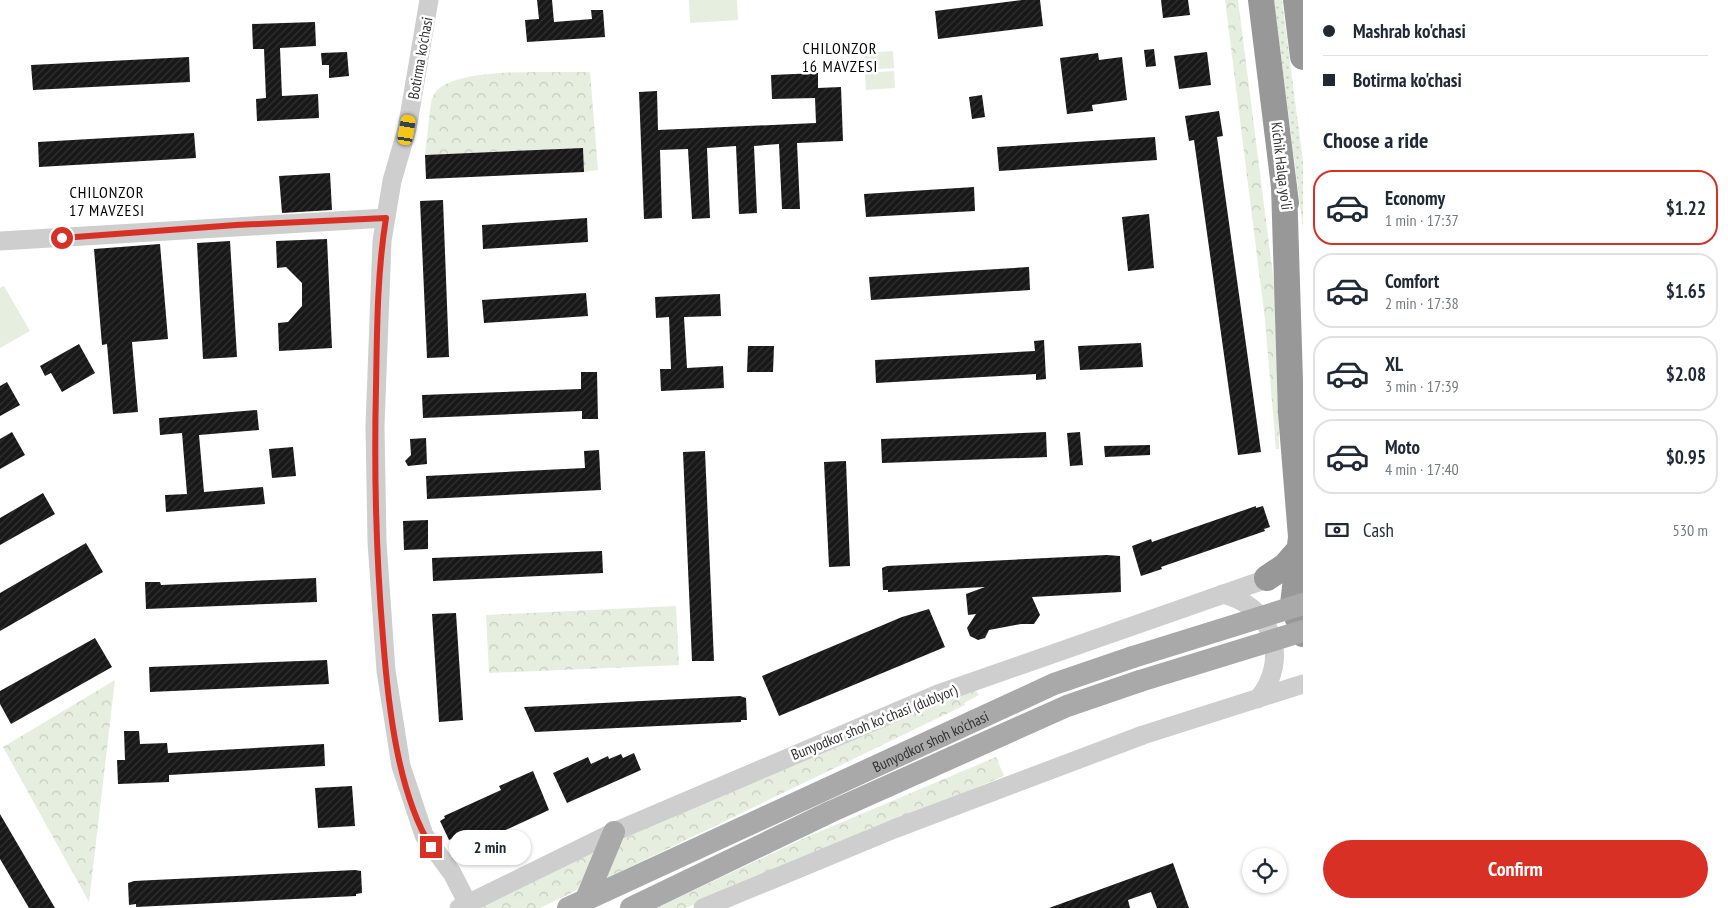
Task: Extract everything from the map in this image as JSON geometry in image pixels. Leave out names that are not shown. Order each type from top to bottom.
[{"type":"highway","name":"Kichik Halqa yo'li","points":[[1261,0],[1303,332]]},
{"type":"highway","points":[[1296,0],[1303,57]]},
{"type":"highway","points":[[1284,186],[1291,413],[1300,511],[1300,562],[1293,604],[1303,633]]},
{"type":"highway","points":[[1267,578],[1285,566],[1300,562]]},
{"type":"main road","name":"Bunyodkor shoh ko'chasi","points":[[577,904],[1054,684],[1132,657],[1303,604]]},
{"type":"main road","name":"Bunyodkor shoh ko'chasi","points":[[631,908],[883,788],[1068,706],[1140,682],[1303,633]]},
{"type":"main road","points":[[577,904],[614,832]]},
{"type":"street","name":"Botirma ko'chasi","points":[[430,0],[407,130],[392,181],[380,263],[375,435],[378,562],[386,671],[397,746],[416,815],[424,835],[452,873],[463,906]]},
{"type":"street","points":[[0,241],[386,218]]},
{"type":"street","name":"Bunyodkor shoh koʻchasi (dublyor)","points":[[463,906],[614,832],[938,694],[1267,578]]},
{"type":"street","points":[[1222,594],[1240,599],[1254,609],[1272,636],[1274,653],[1272,670],[1267,686],[1258,699]]},
{"type":"street","points":[[703,908],[894,829],[1143,735],[1303,684]]},
{"type":"street","points":[[1258,699],[1303,695]]},
{"type":"green space","points":[[689,0],[737,0],[738,20],[690,23]]},
{"type":"green space","points":[[1225,0],[1238,0],[1278,315],[1279,449],[1276,449],[1265,320]]},
{"type":"green space","points":[[1274,0],[1282,0],[1303,162],[1303,228]]},
{"type":"green space","points":[[893,51],[894,68],[865,70],[864,53]]},
{"type":"green space","points":[[894,71],[895,88],[866,90],[865,73]]},
{"type":"green space","points":[[513,72],[590,72],[598,170],[584,172],[583,149],[425,155],[431,102],[434,94],[441,87],[471,76]]},
{"type":"green space","points":[[4,286],[30,331],[0,348],[0,288]]},
{"type":"green space","points":[[676,606],[679,665],[489,673],[486,615]]},
{"type":"green space","points":[[115,680],[89,902],[3,747]]},
{"type":"green space","points":[[975,689],[979,695],[964,703],[965,705],[605,879],[624,837]]},
{"type":"green space","points":[[996,757],[1004,776],[686,908],[656,908],[807,837]]},
{"type":"green space","points":[[598,846],[577,890],[540,908],[473,908]]},
{"type":"building","points":[[537,0],[552,0],[554,22],[592,19],[591,10],[603,10],[605,37],[527,42],[525,20],[539,19]]},
{"type":"building","points":[[1022,0],[1040,0],[1043,26],[938,39],[935,11]]},
{"type":"building","points":[[1161,0],[1188,0],[1190,15],[1163,18]]},
{"type":"building","points":[[315,22],[316,46],[280,48],[282,96],[318,94],[319,118],[257,121],[256,99],[266,98],[264,49],[253,49],[252,24]]},
{"type":"building","points":[[1154,49],[1156,66],[1146,67],[1144,50]]},
{"type":"building","points":[[347,52],[349,76],[329,78],[329,65],[322,65],[321,53]]},
{"type":"building","points":[[1207,52],[1211,85],[1179,89],[1174,56]]},
{"type":"building","points":[[1098,53],[1099,60],[1122,57],[1127,100],[1092,105],[1093,111],[1067,114],[1060,58]]},
{"type":"building","points":[[189,57],[190,82],[33,90],[31,65]]},
{"type":"building","points":[[818,73],[818,88],[841,87],[843,141],[797,143],[800,209],[782,209],[779,144],[754,146],[757,213],[739,214],[736,146],[707,148],[710,218],[692,219],[688,149],[660,150],[662,218],[644,219],[639,92],[657,91],[658,130],[816,123],[815,98],[772,99],[771,75]]},
{"type":"building","points":[[982,95],[985,117],[972,119],[969,97]]},
{"type":"building","points":[[1219,111],[1223,136],[1217,137],[1261,452],[1238,455],[1194,140],[1189,141],[1185,116]]},
{"type":"building","points":[[194,133],[196,158],[39,167],[38,142]]},
{"type":"building","points":[[1155,137],[1157,160],[999,171],[997,147]]},
{"type":"building","points":[[583,148],[584,172],[426,179],[425,155]]},
{"type":"building","points":[[330,173],[332,210],[282,213],[279,176]]},
{"type":"building","points":[[974,187],[975,211],[866,217],[864,194]]},
{"type":"building","points":[[443,200],[449,357],[427,358],[420,201]]},
{"type":"building","points":[[1149,214],[1154,268],[1128,271],[1122,217]]},
{"type":"building","points":[[587,218],[588,242],[483,249],[482,225]]},
{"type":"building","points":[[327,239],[332,348],[279,351],[278,323],[288,322],[302,306],[302,283],[286,267],[277,268],[276,241]]},
{"type":"building","points":[[230,241],[237,357],[203,359],[197,243]]},
{"type":"building","points":[[160,244],[168,339],[132,342],[138,412],[113,414],[107,344],[102,345],[94,249]]},
{"type":"building","points":[[1029,267],[1030,290],[871,300],[869,277]]},
{"type":"building","points":[[586,293],[588,316],[484,323],[482,300]]},
{"type":"building","points":[[720,294],[721,316],[684,317],[687,368],[723,366],[724,388],[661,391],[660,369],[671,369],[669,317],[656,318],[655,297]]},
{"type":"building","points":[[1044,340],[1046,379],[1036,380],[1036,374],[876,383],[875,360],[1035,351],[1034,341]]},
{"type":"building","points":[[1141,343],[1143,367],[1080,370],[1078,346]]},
{"type":"building","points":[[79,344],[95,373],[62,392],[51,373],[45,376],[40,366]]},
{"type":"building","points":[[748,346],[774,346],[773,372],[747,372]]},
{"type":"building","points":[[581,372],[597,372],[598,419],[582,419],[582,411],[423,418],[422,395],[581,389]]},
{"type":"building","points":[[7,382],[20,405],[0,416],[0,386]]},
{"type":"building","points":[[257,410],[259,430],[199,435],[204,492],[263,487],[265,504],[166,512],[165,495],[187,494],[182,433],[160,435],[159,418]]},
{"type":"building","points":[[12,432],[25,455],[0,469],[0,439]]},
{"type":"building","points":[[1046,432],[1047,457],[882,463],[881,439]]},
{"type":"building","points":[[1080,432],[1083,465],[1070,466],[1067,433]]},
{"type":"building","points":[[426,438],[427,464],[408,466],[405,461],[411,455],[410,439]]},
{"type":"building","points":[[1150,445],[1150,455],[1105,457],[1104,446]]},
{"type":"building","points":[[293,447],[296,476],[272,478],[269,449]]},
{"type":"building","points":[[599,450],[601,490],[427,499],[426,476],[585,468],[584,451]]},
{"type":"building","points":[[705,451],[714,661],[692,661],[683,452]]},
{"type":"building","points":[[846,461],[850,566],[829,567],[824,462]]},
{"type":"building","points":[[43,493],[55,514],[0,545],[0,518]]},
{"type":"building","points":[[1256,506],[1256,508],[1263,506],[1270,527],[1264,529],[1265,531],[1161,567],[1162,569],[1141,576],[1132,546],[1151,539],[1152,542]]},
{"type":"building","points":[[428,520],[428,549],[404,550],[403,521]]},
{"type":"building","points":[[86,543],[103,572],[0,631],[0,593]]},
{"type":"building","points":[[602,551],[603,573],[433,581],[432,558]]},
{"type":"building","points":[[1107,555],[1120,556],[1121,592],[1032,597],[1040,615],[1034,624],[1021,624],[989,630],[985,638],[978,640],[970,636],[967,628],[976,614],[968,615],[966,594],[985,587],[888,592],[888,590],[883,590],[882,568],[887,566]]},
{"type":"building","points":[[316,578],[317,602],[146,609],[145,582],[160,582],[161,585]]},
{"type":"building","points":[[929,609],[945,647],[779,716],[762,676],[902,617]]},
{"type":"building","points":[[456,613],[463,720],[439,722],[432,614]]},
{"type":"building","points":[[95,638],[112,667],[11,724],[0,704],[0,691]]},
{"type":"building","points":[[327,660],[329,684],[150,692],[149,667]]},
{"type":"building","points":[[740,696],[746,698],[747,720],[741,720],[741,722],[535,732],[524,707]]},
{"type":"building","points":[[124,731],[139,731],[140,744],[167,743],[168,753],[324,744],[325,766],[169,775],[169,782],[118,784],[117,760],[125,760]]},
{"type":"building","points":[[634,753],[641,770],[567,803],[553,773],[588,757],[591,764],[608,756],[609,759],[621,754],[623,758]]},
{"type":"building","points":[[533,771],[549,810],[460,851],[454,838],[449,840],[440,821],[445,818],[444,816],[501,790],[499,786]]},
{"type":"building","points":[[352,786],[355,826],[318,828],[315,788]]},
{"type":"building","points":[[0,814],[55,908],[29,908],[0,859]]},
{"type":"building","points":[[1173,863],[1189,908],[1157,908],[1151,892],[1128,900],[1130,908],[1049,908]]},
{"type":"building","points":[[361,871],[362,893],[356,894],[356,896],[136,907],[136,904],[129,905],[128,883],[134,881]]},
{"type":"district","name":"CHILONZOR 16 MAVZESI","points":[[840,57]]},
{"type":"district","name":"CHILONZOR 17 MAVZESI","points":[[107,201]]},
{"type":"route","points":[[62,238],[112,236],[236,225],[386,218],[380,263],[375,426],[375,484],[380,601],[390,709],[401,766],[416,815],[431,847]]}]
